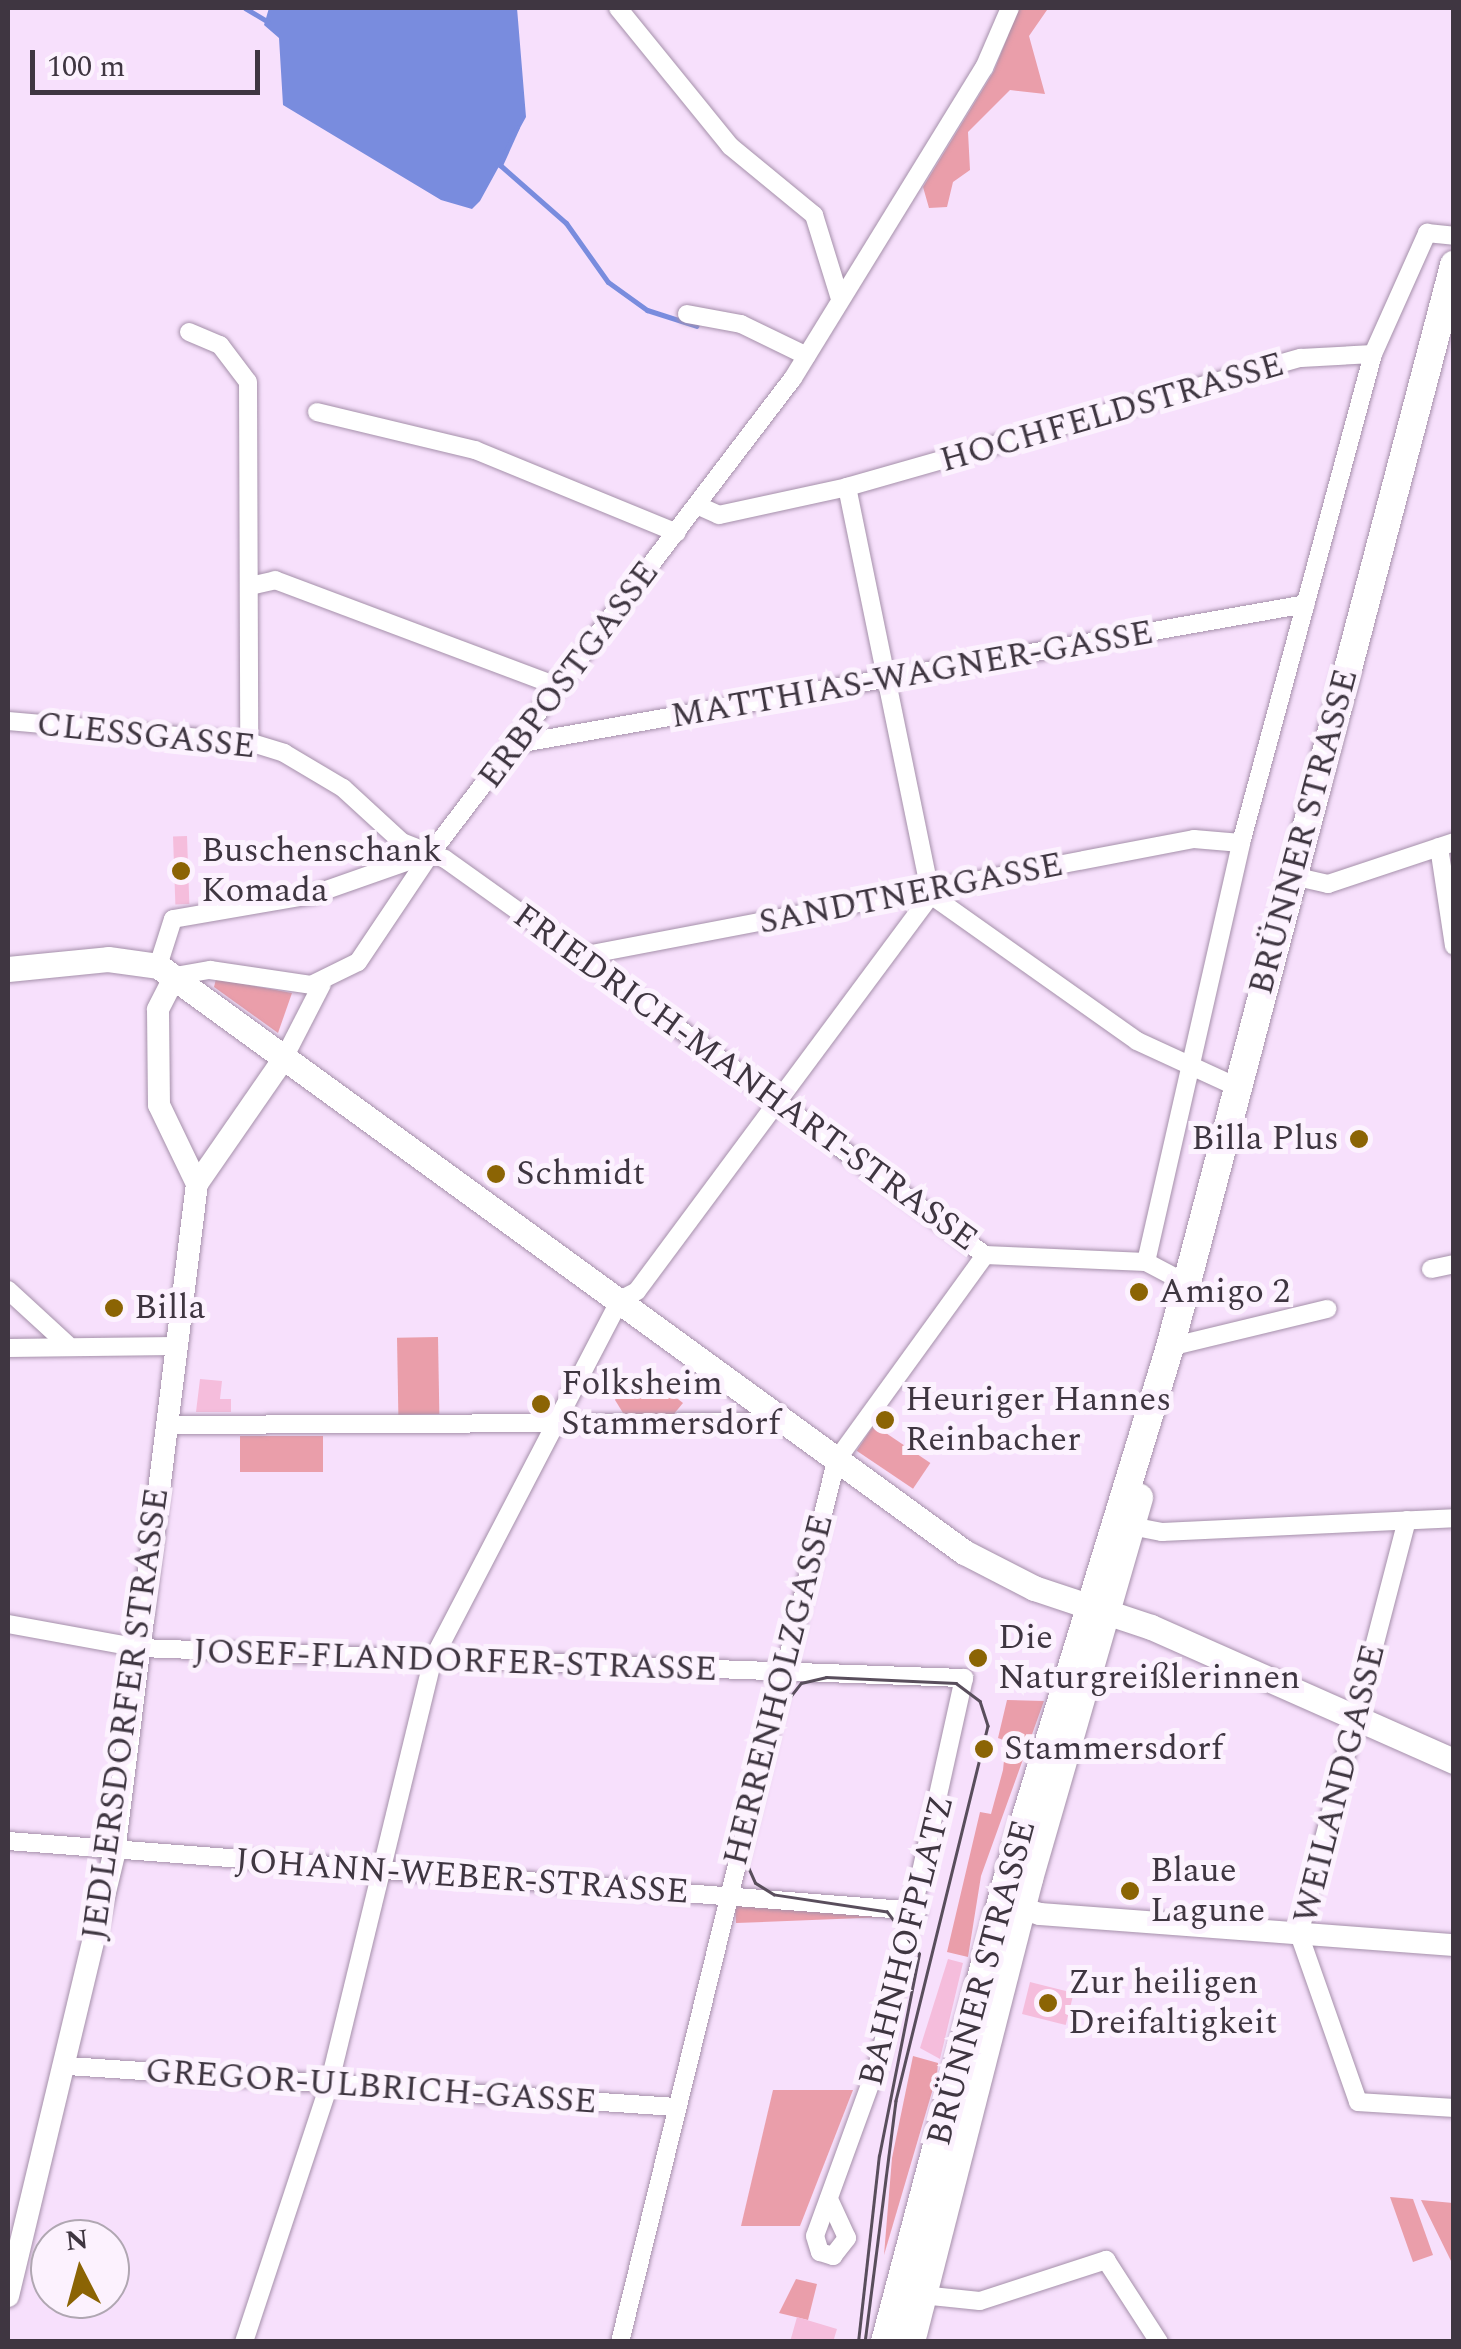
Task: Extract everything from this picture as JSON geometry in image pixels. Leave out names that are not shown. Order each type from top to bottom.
[{"type":"main road","name":"BRÜNNER STRASSE","points":[[912,2342],[912,2294],[1012,1906],[1099,1610],[1170,1347],[1446,322],[1454,265]]},
{"type":"main road","points":[[8,969],[108,959],[166,971],[283,1060],[453,1173],[782,1422],[964,1552],[1355,1715],[1454,1761]]},
{"type":"main road","name":"BRÜNNER STRASSE","points":[[1099,1610],[1131,1526],[1155,1398]]},
{"type":"main road","name":"BRÜNNER STRASSE","points":[[885,2342],[912,2294]]},
{"type":"street","points":[[618,8],[730,146],[814,215],[839,296]]},
{"type":"street","name":"ERBPOSTGASSE","points":[[322,984],[358,962],[431,852],[678,533],[807,356],[839,296],[936,150],[1010,8]]},
{"type":"street","points":[[1373,354],[1427,233],[1454,236]]},
{"type":"street","points":[[687,314],[741,324],[807,356]]},
{"type":"street","points":[[189,332],[220,344],[248,382],[249,742]]},
{"type":"street","name":"HOCHFELDSTRASSE","points":[[698,506],[719,514],[847,487],[1301,358],[1373,354]]},
{"type":"street","name":"BRÜNNER STRASSE","points":[[1146,1262],[1240,843],[1373,354]]},
{"type":"street","points":[[318,412],[475,450],[678,533]]},
{"type":"street","points":[[847,487],[931,895],[1137,1040],[1237,1087]]},
{"type":"street","points":[[250,586],[276,580],[560,688]]},
{"type":"street","name":"MATTHIAS-WAGNER-GASSE","points":[[518,744],[1306,604]]},
{"type":"street","name":"CLESSGASSE","points":[[8,721],[249,742],[344,788],[402,842],[431,852]]},
{"type":"street","name":"SANDTNERGASSE","points":[[581,956],[931,895],[957,882],[1194,838],[1240,843]]},
{"type":"street","points":[[1294,876],[1328,884],[1446,844],[1454,946]]},
{"type":"street","points":[[166,971],[210,970],[322,984],[283,1060],[196,1184],[159,1106],[158,1010],[173,919],[312,896],[431,852]]},
{"type":"street","name":"FRIEDRICH-MANHART-STRASSE","points":[[431,852],[581,956],[985,1255],[1146,1262],[1186,1283]]},
{"type":"street","points":[[244,2342],[329,2084],[386,1871],[432,1661],[550,1425],[620,1300],[637,1290],[931,895]]},
{"type":"street","name":"JEDLERSDORFER STRASSE","points":[[8,2296],[68,2066],[114,1853],[196,1184]]},
{"type":"street","name":"HERRENHOLZGASSE","points":[[620,2342],[728,1895],[787,1674],[836,1460],[985,1255]]},
{"type":"street","points":[[1431,1269],[1454,1264]]},
{"type":"street","points":[[8,1290],[67,1344]]},
{"type":"street","points":[[1170,1347],[1327,1309]]},
{"type":"street","points":[[8,1348],[67,1344],[175,1346]]},
{"type":"street","points":[[166,1426],[782,1422]]},
{"type":"street","points":[[1131,1526],[1162,1532],[1454,1518]]},
{"type":"street","name":"WEILANDGASSE","points":[[1407,1520],[1299,1934],[1358,2102],[1454,2108]]},
{"type":"street","name":"JOSEF-FLANDORFER-STRASSE","points":[[8,1624],[140,1648],[964,1678]]},
{"type":"street","name":"BAHNHOFPLATZ","points":[[830,2199],[868,2097],[917,1911],[964,1678]]},
{"type":"street","name":"JOHANN-WEBER-STRASSE","points":[[8,1840],[114,1853],[917,1911]]},
{"type":"street","points":[[1012,1906],[1454,1945]]},
{"type":"street","name":"GREGOR-ULBRICH-GASSE","points":[[68,2066],[675,2107]]},
{"type":"street","points":[[912,2294],[995,2298],[1106,2260],[1159,2342]]},
{"type":"shaded area","points":[[1019,8],[1072,8],[1047,10],[1029,36],[1045,94],[1010,90],[968,132],[970,170],[953,182],[947,207],[929,208],[923,187],[994,71]]},
{"type":"shaded area","points":[[216,979],[292,993],[278,1033],[214,987]]},
{"type":"shaded area","points":[[438,1337],[439,1414],[398,1415],[397,1338]]},
{"type":"shaded area","points":[[650,1377],[683,1403],[673,1415],[628,1421],[615,1400],[621,1385]]},
{"type":"shaded area","points":[[874,1425],[930,1463],[913,1489],[857,1451]]},
{"type":"shaded area","points":[[240,1436],[323,1436],[323,1472],[240,1472]]},
{"type":"shaded area","points":[[1007,1700],[1044,1701],[981,1876],[968,1957],[947,1952],[980,1812],[991,1814],[1003,1770],[1006,1741],[998,1738]]},
{"type":"shaded area","points":[[735,1905],[887,1917],[736,1923]]},
{"type":"shaded area","points":[[913,2056],[938,2063],[937,2075],[884,2255],[892,2158]]},
{"type":"shaded area","points":[[773,2090],[853,2090],[800,2226],[741,2226]]},
{"type":"shaded area","points":[[1390,2197],[1413,2199],[1433,2255],[1413,2262]]},
{"type":"shaded area","points":[[1421,2200],[1453,2203],[1453,2267],[1452,2263]]},
{"type":"shaded area","points":[[796,2279],[817,2284],[808,2320],[779,2313]]},
{"type":"water","points":[[269,8],[517,8],[526,117],[480,201],[472,209],[441,200],[283,105],[279,38],[264,25]]},
{"type":"building","name":"Buschenschank Komada","points":[[173,836],[187,836],[189,904],[175,904]]},
{"type":"building","points":[[200,1379],[222,1381],[220,1399],[231,1399],[231,1412],[196,1412]]},
{"type":"building","points":[[948,1959],[963,1963],[940,2059],[920,2048]]},
{"type":"building","name":"Zur heiligen Dreifaltigkeit","points":[[1030,1982],[1074,1993],[1066,2025],[1022,2014]]},
{"type":"building","points":[[797,2317],[837,2329],[833,2342],[790,2342]]},
{"type":"waterway","points":[[245,8],[268,22]]},
{"type":"waterway","points":[[517,127],[500,165],[566,223],[608,282],[647,310],[697,326]]},
{"type":"tram line","points":[[858,2342],[879,2156],[919,1954],[887,1912],[774,1895],[755,1883],[744,1858],[783,1706],[801,1683],[826,1677],[956,1683],[980,1701],[988,1726],[896,2101],[865,2342]]},
{"type":"place","name":"Buschenschank Komada","points":[[181,871]]},
{"type":"place","name":"Billa Plus","points":[[1359,1139]]},
{"type":"place","name":"Schmidt","points":[[496,1174]]},
{"type":"place","name":"Amigo 2","points":[[1139,1292]]},
{"type":"place","name":"Billa","points":[[114,1308]]},
{"type":"place","name":"Folksheim Stammersdorf","points":[[541,1404]]},
{"type":"place","name":"Heuriger Hannes Reinbacher","points":[[885,1420]]},
{"type":"place","name":"Die Naturgreißlerinnen","points":[[978,1658]]},
{"type":"place","name":"Stammersdorf","points":[[984,1749]]},
{"type":"place","name":"Blaue Lagune","points":[[1130,1891]]},
{"type":"place","name":"Zur heiligen Dreifaltigkeit","points":[[1048,2003]]}]
